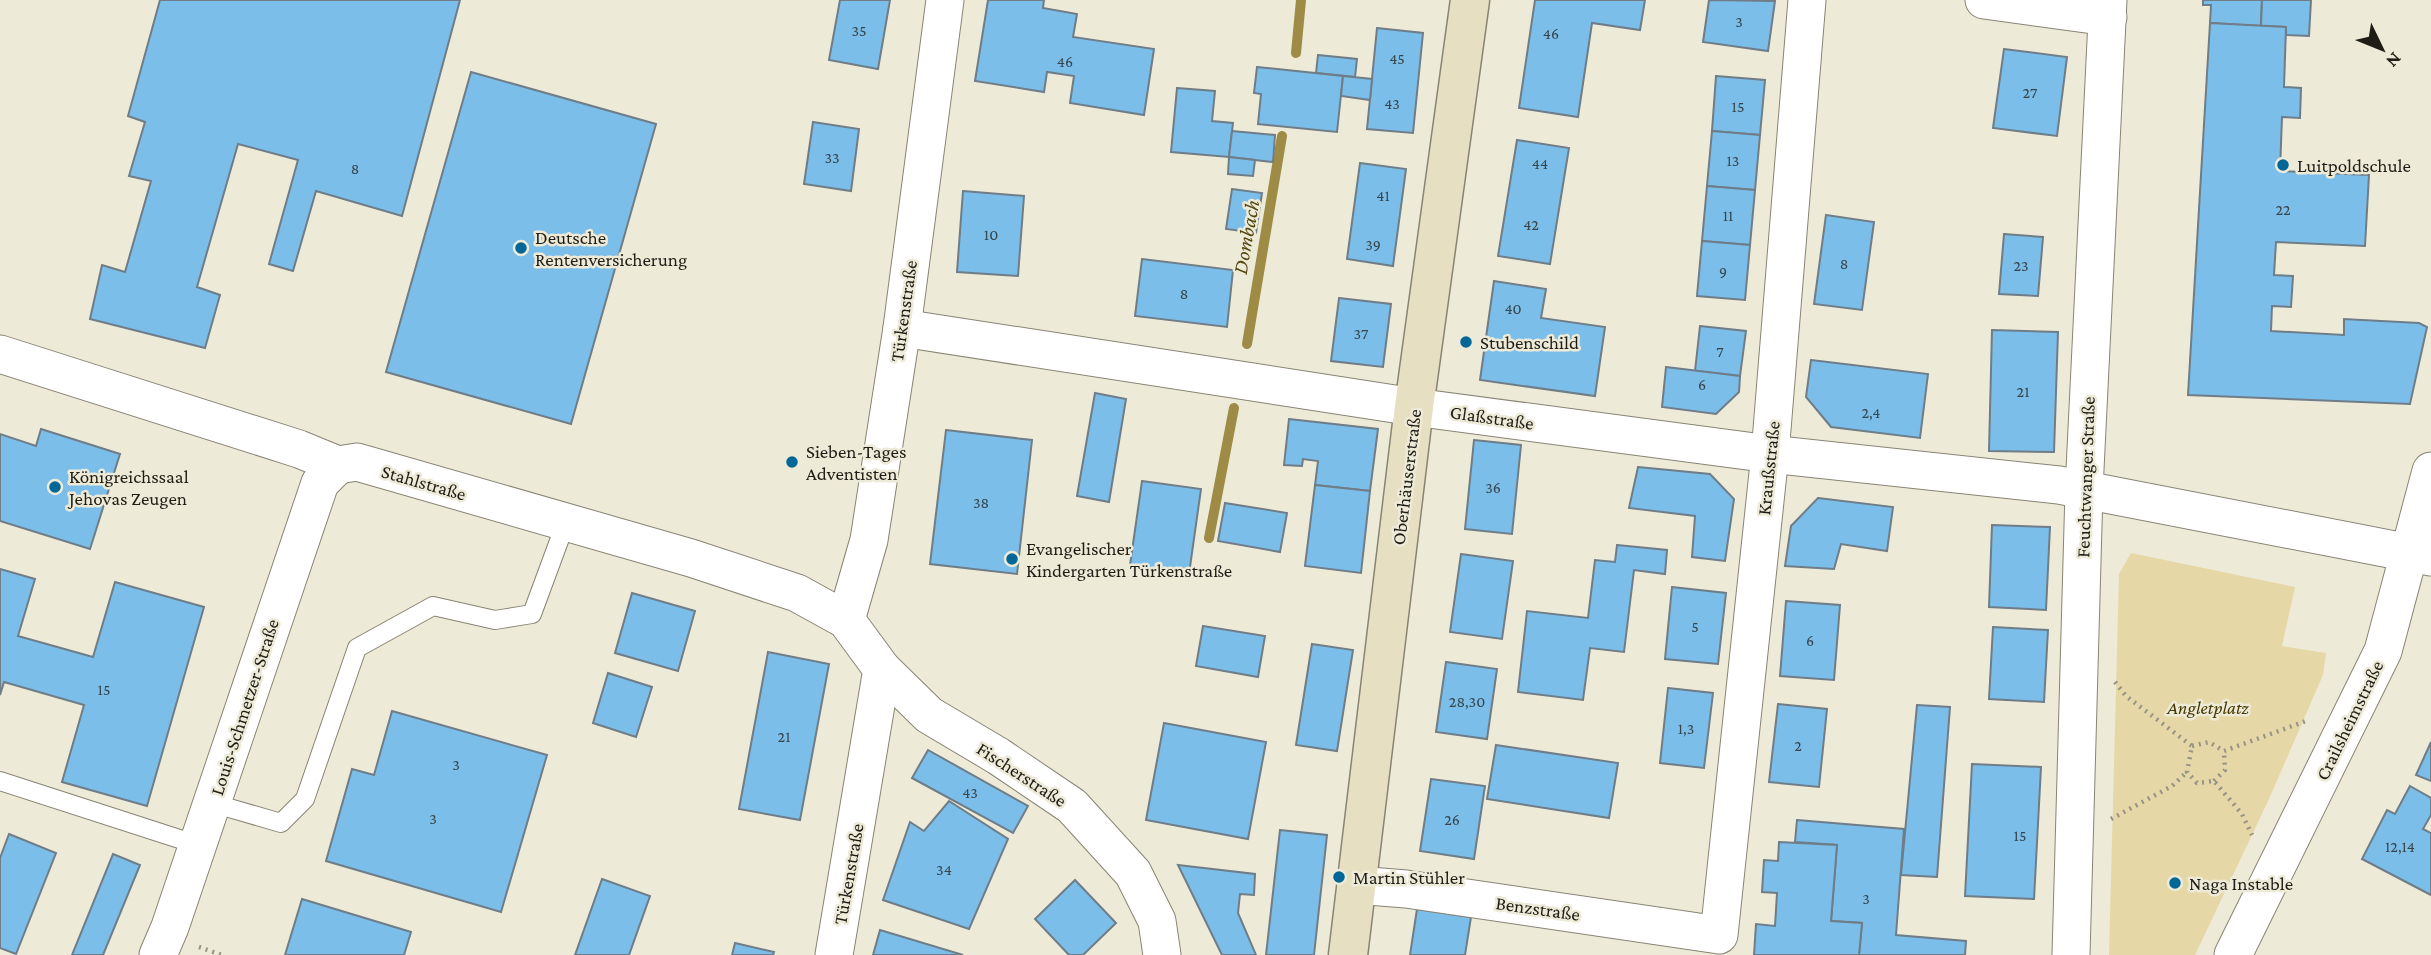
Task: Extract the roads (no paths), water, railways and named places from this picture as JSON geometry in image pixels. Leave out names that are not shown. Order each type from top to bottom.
[{"type":"street","name":"Türkenstraße","points":[[846,620],[869,540],[902,328],[945,0]]},
{"type":"street","name":"Oberhäuserstraße","points":[[1348,955],[1414,407],[1470,0]]},
{"type":"street","name":"Kraußstraße","points":[[1719,935],[1770,454],[1807,0]]},
{"type":"street","points":[[1984,0],[2108,9]]},
{"type":"street","name":"Feuchtwanger Straße","points":[[2071,955],[2084,490],[2108,9]]},
{"type":"street","name":"Glaßstraße","points":[[902,328],[1414,407],[1770,454],[2059,485],[2084,490]]},
{"type":"street","name":"Stahlstraße","points":[[0,354],[299,449],[338,465],[357,462],[691,558],[797,593],[846,620]]},
{"type":"street","name":"Louis-Schmetzer-Straße","points":[[173,949],[198,845],[320,483],[338,465]]},
{"type":"street","name":"Crailsheimstraße","points":[[2233,955],[2384,651],[2420,554],[2431,471]]},
{"type":"street","points":[[2084,490],[2420,554]]},
{"type":"street","name":"Fischerstraße","points":[[846,620],[882,669],[929,715],[998,756],[1072,806],[1133,873],[1157,920],[1162,955]]},
{"type":"street","name":"Türkenstraße","points":[[834,955],[882,669]]},
{"type":"street","name":"Benzstraße","points":[[1356,885],[1406,888],[1719,935]]},
{"type":"lane","points":[[212,803],[281,823],[305,799],[357,648],[433,606],[495,620],[532,614],[566,522]]},
{"type":"lane","points":[[0,781],[198,845]]},
{"type":"waterway","name":"Dombach","points":[[1296,53],[1301,0]]},
{"type":"waterway","name":"Dombach","points":[[1247,344],[1282,136]]},
{"type":"waterway","name":"Dombach","points":[[1209,538],[1234,408]]},
{"type":"place","name":"Luitpoldschule","points":[[2283,165]]},
{"type":"place","name":"Deutsche Rentenversicherung","points":[[521,248]]},
{"type":"place","name":"Stubenschild","points":[[1466,342]]},
{"type":"place","name":"Sieben-Tages Adventisten","points":[[792,462]]},
{"type":"place","name":"Königreichssaal Jehovas Zeugen","points":[[55,487]]},
{"type":"place","name":"Evangelischer Kindergarten Türkenstraße","points":[[1012,559]]},
{"type":"place","name":"Martin Stühler","points":[[1339,877]]},
{"type":"place","name":"Naga Instable","points":[[2175,883]]},
{"type":"park label","name":"Angletplatz","points":[[2208,707]]}]
